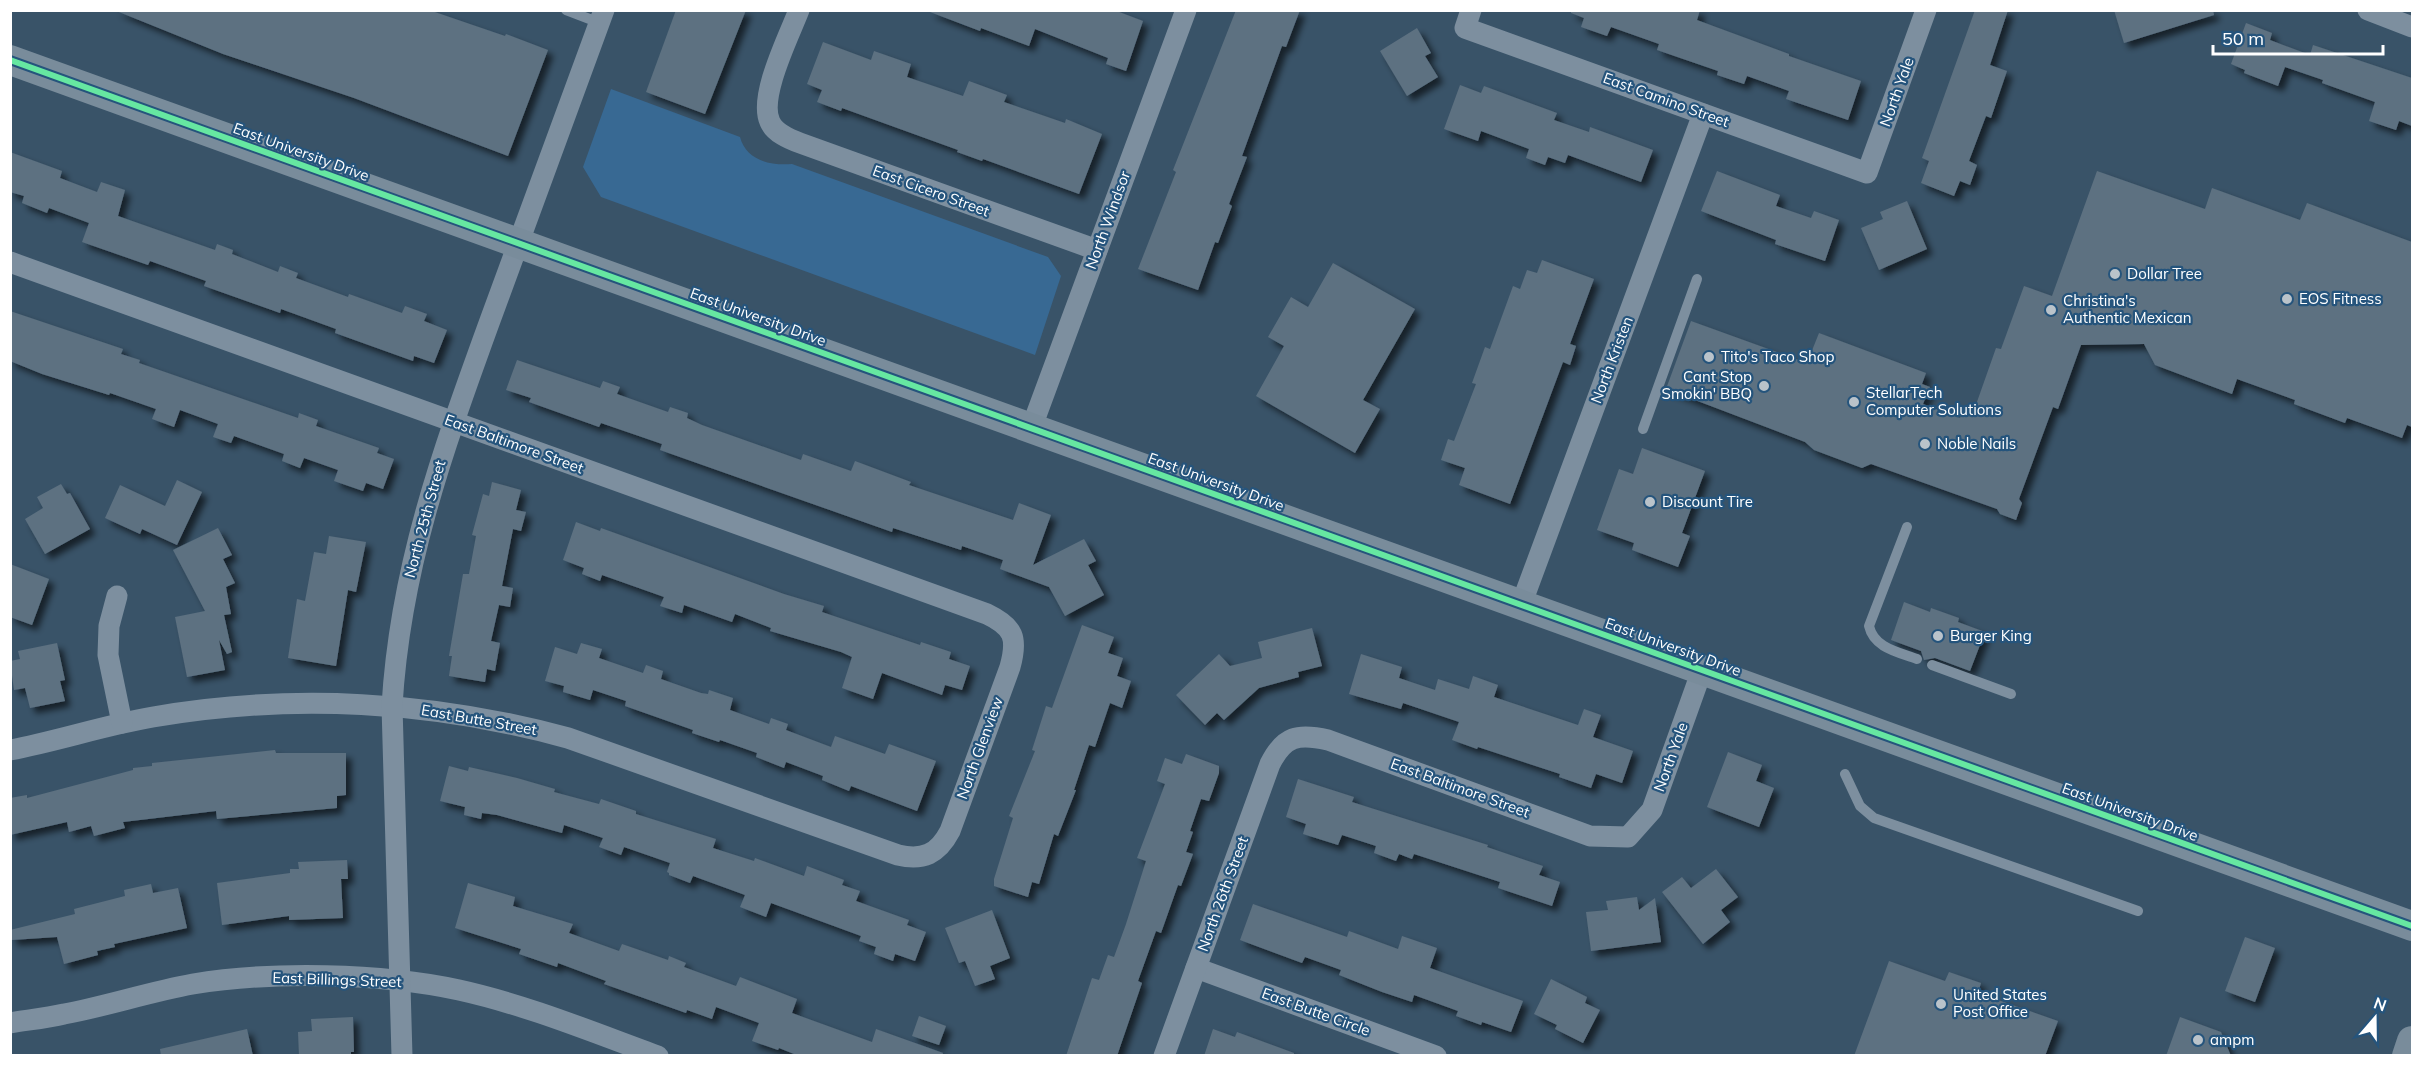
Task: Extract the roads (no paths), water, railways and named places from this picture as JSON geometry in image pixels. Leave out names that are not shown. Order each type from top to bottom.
[{"type":"main road","name":"East University Drive","points":[[10,60],[2412,926]]},
{"type":"main road","points":[[2407,1056],[2412,1041]]},
{"type":"street","name":"East Cicero Street","points":[[799,10],[771,86],[768,105],[770,123],[784,135],[800,143],[1097,250]]},
{"type":"street","name":"North Windsor","points":[[1031,429],[1186,10]]},
{"type":"street","name":"North Yale","points":[[1867,173],[1926,10]]},
{"type":"street","points":[[2368,10],[2412,27]]},
{"type":"street","name":"North 25th Street","points":[[402,1056],[392,706],[399,633],[411,563],[430,491],[453,422],[602,17]]},
{"type":"street","name":"East Camino Street","points":[[1468,19],[1703,114],[1867,173]]},
{"type":"street","name":"North Kristen","points":[[1521,605],[1703,114]]},
{"type":"street","name":"East Baltimore Street","points":[[10,262],[987,614],[1006,626],[1012,634]]},
{"type":"street","points":[[117,596],[109,626],[108,656],[122,723]]},
{"type":"street","name":"North Glenview","points":[[930,855],[938,849],[950,831],[1010,667],[1014,644],[1012,634]]},
{"type":"street","name":"North Yale","points":[[1628,837],[1652,810],[1702,670]]},
{"type":"street","name":"East Butte Street","points":[[10,750],[122,723],[205,710],[260,704],[316,703],[392,706],[539,730],[600,748],[898,855],[920,858],[930,855]]},
{"type":"street","name":"East Baltimore Street","points":[[1292,739],[1302,736],[1328,740],[1590,836],[1628,837]]},
{"type":"street","name":"North 26th Street","points":[[1164,1056],[1270,764],[1282,745],[1292,739]]},
{"type":"street","name":"East Butte Circle","points":[[1196,968],[1436,1056]]},
{"type":"street","name":"East Billings Street","points":[[10,1023],[66,1014],[120,999],[194,984],[258,977],[322,977],[400,981],[459,990],[529,1009],[658,1056]]},
{"type":"lane","points":[[566,10],[602,17]]},
{"type":"lane","points":[[1643,429],[1697,279]]},
{"type":"lane","points":[[1906,527],[1869,626],[1871,634],[1878,643],[1917,659]]},
{"type":"lane","points":[[1932,665],[2011,694]]},
{"type":"lane","points":[[1845,774],[1860,806],[1874,818],[2138,911]]},
{"type":"place","name":"Dollar Tree","points":[[2115,274]]},
{"type":"place","name":"EOS Fitness","points":[[2287,299]]},
{"type":"place","name":"Christina's Authentic Mexican","points":[[2051,310]]},
{"type":"place","name":"Tito's Taco Shop","points":[[1709,357]]},
{"type":"place","name":"Cant Stop Smokin' BBQ","points":[[1764,386]]},
{"type":"place","name":"StellarTech Computer Solutions","points":[[1854,402]]},
{"type":"place","name":"Noble Nails","points":[[1925,444]]},
{"type":"place","name":"Discount Tire","points":[[1650,502]]},
{"type":"place","name":"Burger King","points":[[1938,636]]},
{"type":"place","name":"United States Post Office","points":[[1941,1004]]},
{"type":"place","name":"ampm","points":[[2198,1040]]}]
